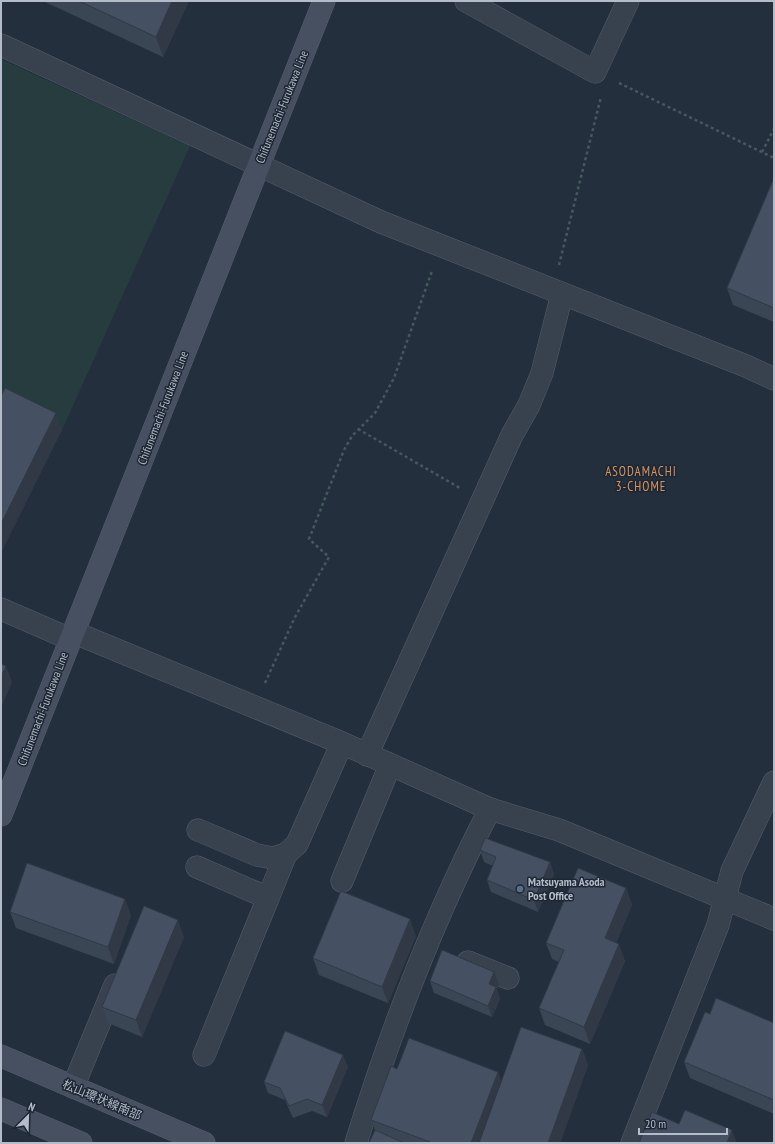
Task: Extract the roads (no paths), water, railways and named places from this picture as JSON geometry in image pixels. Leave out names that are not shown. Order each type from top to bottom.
[{"type":"street","name":"Chifunemachi-Furukawa Line","points":[[1,815],[324,1]]},
{"type":"street","points":[[466,1],[601,74],[628,1]]},
{"type":"street","points":[[1,45],[381,222],[746,366],[774,379]]},
{"type":"street","points":[[367,755],[512,435],[529,405],[542,373],[557,292]]},
{"type":"street","points":[[1,609],[256,707],[342,743],[490,809],[559,830],[774,919]]},
{"type":"street","points":[[198,830],[257,855],[273,858],[286,854],[297,844],[342,743]]},
{"type":"street","points":[[342,881],[390,765]]},
{"type":"street","points":[[632,1143],[718,925],[732,871],[774,782]]},
{"type":"street","points":[[356,1143],[370,1099],[427,946],[461,865],[490,809]]},
{"type":"street","points":[[204,1055],[286,854]]},
{"type":"street","points":[[198,867],[268,898]]},
{"type":"street","points":[[427,946],[508,978]]},
{"type":"street","points":[[73,1087],[121,970]]},
{"type":"street","name":"松山環状線南部","points":[[1,1056],[204,1143]]},
{"type":"street","points":[[1,1109],[81,1143]]},
{"type":"place","name":"Matsuyama Asoda Post Office","points":[[520,889]]},
{"type":"district","name":"ASODAMACHI 3-CHOME","points":[[641,478]]}]
